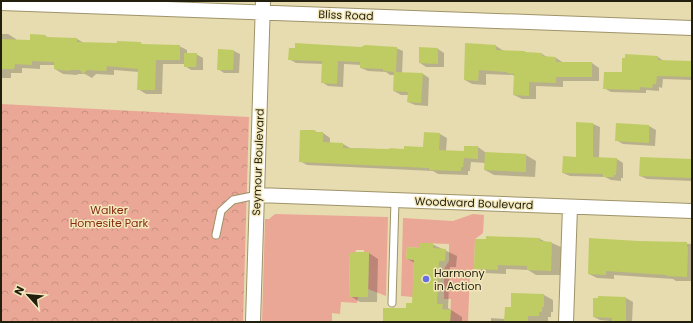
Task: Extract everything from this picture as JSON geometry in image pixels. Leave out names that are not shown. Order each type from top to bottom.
[{"type":"street","name":"Bliss Road","points":[[1,3],[263,7],[692,28]]},
{"type":"street","name":"Seymour Boulevard","points":[[253,322],[263,7]]},
{"type":"street","name":"Woodward Boulevard","points":[[257,195],[692,211]]},
{"type":"street","points":[[566,322],[570,207]]},
{"type":"lane","points":[[216,235],[221,211],[233,200],[257,195]]},
{"type":"lane","points":[[392,303],[394,200]]},
{"type":"green space","name":"Walker Homesite Park","points":[[1,104],[249,117],[243,322],[1,322]]},
{"type":"green space","points":[[275,214],[388,217],[386,296],[368,289],[369,253],[364,252],[364,250],[356,250],[355,253],[350,253],[349,297],[358,297],[357,303],[341,302],[340,314],[332,313],[332,322],[262,322],[265,219],[269,219]]},
{"type":"green space","points":[[473,214],[484,215],[483,233],[475,239],[474,269],[470,272],[468,322],[450,322],[451,299],[444,299],[444,269],[449,261],[449,244],[420,243],[420,248],[407,247],[406,259],[414,260],[413,297],[401,296],[403,218],[453,221]]},
{"type":"building","points":[[30,34],[46,35],[45,37],[77,38],[77,42],[117,43],[117,41],[141,42],[141,44],[180,45],[180,60],[156,60],[155,90],[137,90],[138,69],[107,66],[106,71],[87,70],[83,74],[80,70],[69,71],[54,69],[54,62],[32,61],[32,65],[15,64],[14,69],[1,69],[1,39],[30,40]]},
{"type":"building","points":[[295,43],[361,47],[365,45],[397,47],[396,72],[383,71],[383,69],[360,68],[360,62],[338,61],[337,84],[321,83],[322,61],[288,60],[289,48],[295,48]]},
{"type":"building","points":[[465,43],[496,45],[496,50],[542,53],[542,56],[556,57],[556,62],[592,62],[592,77],[556,77],[556,83],[529,82],[529,96],[513,95],[514,74],[479,70],[478,81],[464,80]]},
{"type":"building","points":[[419,47],[438,48],[438,64],[419,63]]},
{"type":"building","points":[[218,49],[234,50],[233,70],[217,70]]},
{"type":"building","points":[[184,53],[197,53],[196,67],[184,67]]},
{"type":"building","points":[[625,54],[658,56],[658,60],[692,61],[692,77],[657,76],[656,84],[653,84],[652,88],[640,87],[640,90],[603,89],[604,72],[622,72],[622,58],[625,58]]},
{"type":"building","points":[[394,72],[423,73],[421,103],[407,102],[408,92],[393,91]]},
{"type":"building","points":[[576,122],[593,123],[593,157],[617,158],[616,175],[614,175],[614,177],[603,177],[603,174],[562,173],[563,156],[576,157]]},
{"type":"building","points":[[616,123],[649,125],[649,143],[615,141]]},
{"type":"building","points":[[300,130],[315,130],[315,132],[323,132],[323,142],[343,143],[343,148],[404,149],[404,146],[423,147],[424,132],[440,133],[439,150],[464,151],[464,146],[478,146],[478,159],[464,158],[461,171],[429,170],[429,168],[299,162]]},
{"type":"building","points":[[485,152],[526,154],[526,172],[484,170]]},
{"type":"building","points":[[640,157],[692,159],[692,178],[639,176]]},
{"type":"building","points":[[486,236],[540,238],[540,241],[552,242],[551,271],[527,270],[527,266],[498,265],[498,270],[474,269],[475,239],[486,239]]},
{"type":"building","points":[[589,238],[687,242],[687,277],[606,271],[606,275],[588,274]]},
{"type":"building","name":"Harmony in Action","points":[[420,243],[433,243],[433,248],[446,249],[445,261],[439,261],[437,304],[443,304],[442,309],[451,310],[450,322],[383,322],[383,308],[406,308],[406,303],[412,303],[414,260],[406,259],[407,247],[420,248]]},
{"type":"building","points":[[369,252],[368,297],[349,297],[350,253]]},
{"type":"building","points":[[511,293],[544,294],[544,307],[542,307],[542,312],[539,312],[539,316],[528,316],[528,322],[504,322],[505,307],[511,307]]},
{"type":"building","points":[[598,296],[626,297],[626,322],[612,322],[612,318],[593,317],[593,298],[598,298]]},
{"type":"place","name":"Harmony in Action","points":[[426,279]]}]
